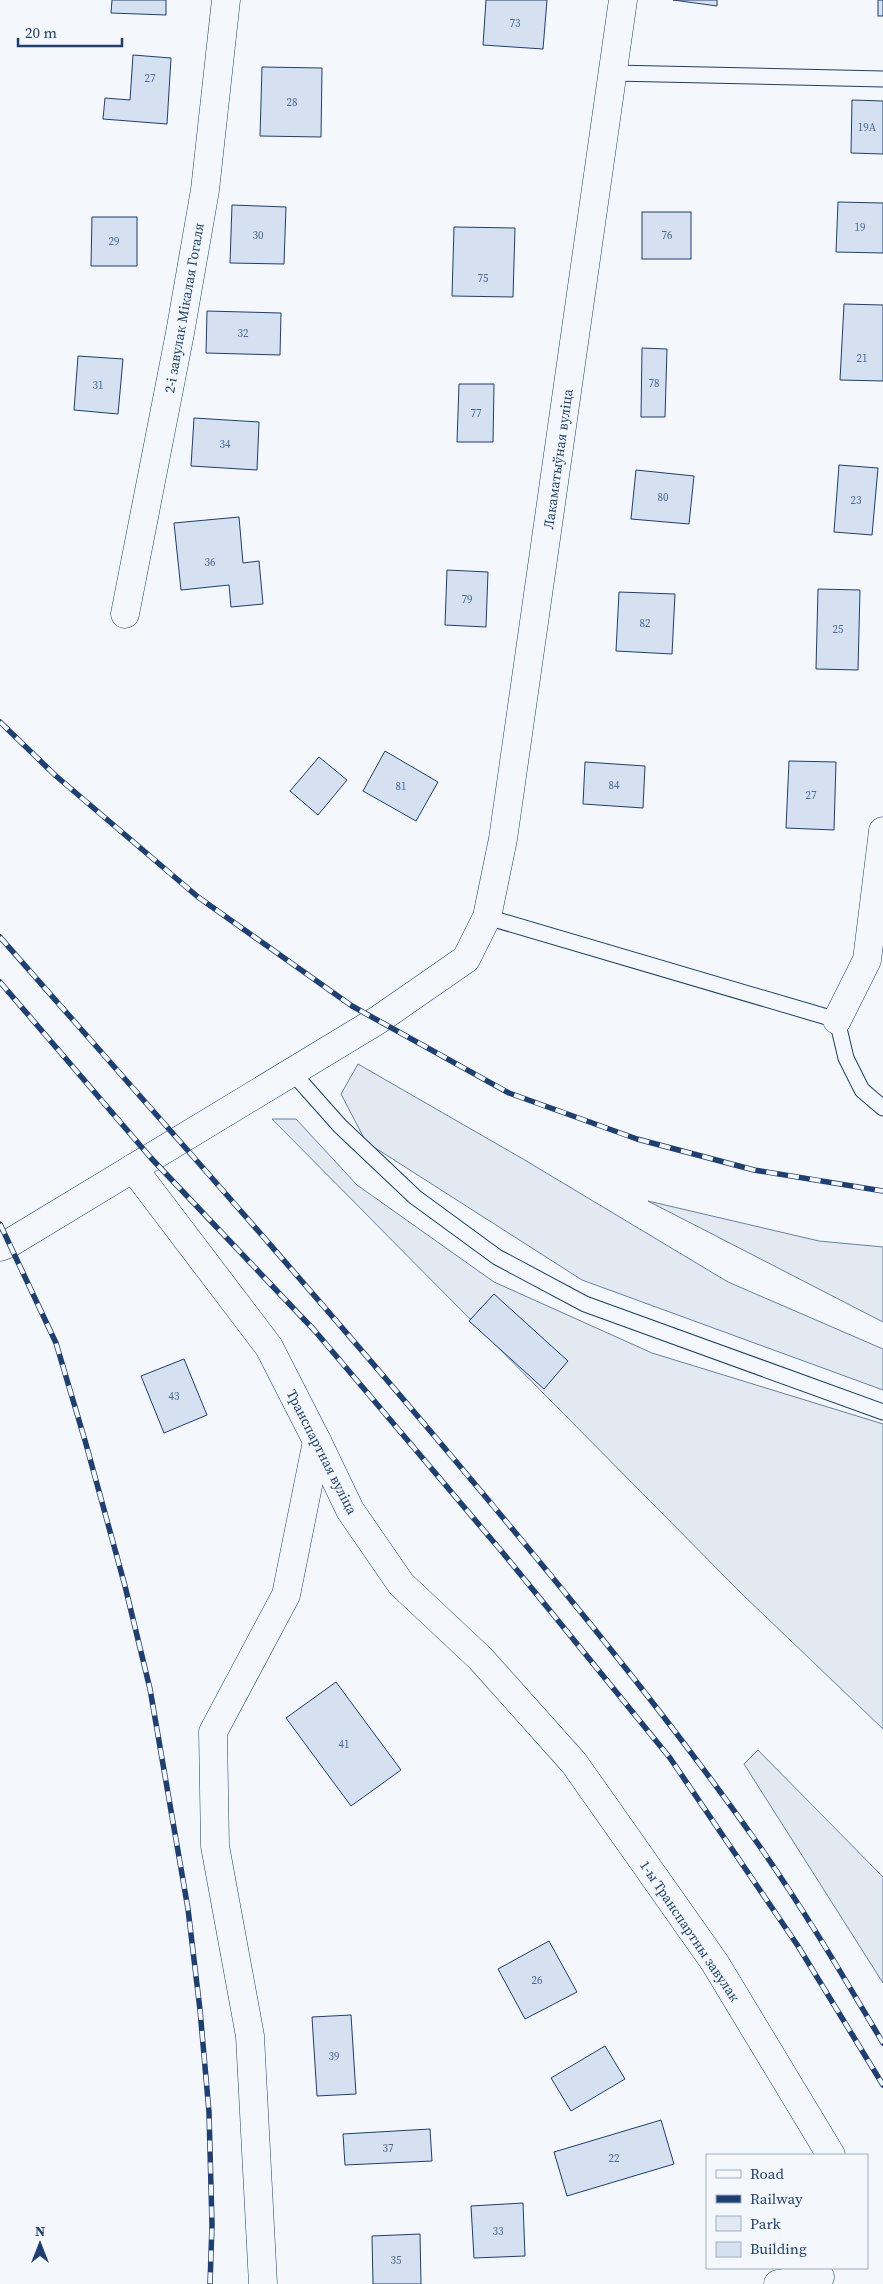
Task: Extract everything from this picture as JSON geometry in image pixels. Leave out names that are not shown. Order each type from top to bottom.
[{"type":"street","name":"2-і завулак Мікалая Гогаля","points":[[125,614],[180,333],[205,190],[226,0]]},
{"type":"street","name":"Лакаматыўная вуліца","points":[[0,1247],[8,1244],[378,1020],[466,959],[487,917],[503,839],[623,0]]},
{"type":"street","points":[[837,1020],[867,960],[883,831]]},
{"type":"street","name":"Транспартная вуліца","points":[[133,1168],[268,1347],[317,1441],[350,1510],[401,1584],[480,1658],[574,1764]]},
{"type":"street","points":[[263,2284],[250,2036],[215,1846],[212,1732],[286,1595],[317,1441]]},
{"type":"street","name":"1-ы Транспартны завулак","points":[[574,1764],[715,1963],[830,2154]]},
{"type":"street","points":[[778,2284],[821,2276]]},
{"type":"lane","points":[[613,72],[883,78]]},
{"type":"lane","points":[[487,917],[837,1020],[846,1058],[862,1090],[883,1108]]},
{"type":"lane","points":[[292,1072],[340,1126],[415,1198],[497,1257],[585,1304],[883,1412]]},
{"type":"green space","points":[[358,1064],[523,1159],[728,1282],[883,1349],[883,1390],[582,1280],[366,1142],[341,1094]]},
{"type":"green space","points":[[272,1119],[296,1119],[357,1185],[494,1282],[652,1353],[883,1424],[883,1729],[742,1594]]},
{"type":"green space","points":[[648,1201],[819,1241],[883,1247],[883,1322]]},
{"type":"green space","points":[[758,1750],[883,1877],[883,1983],[744,1764]]},
{"type":"building","points":[[112,0],[166,0],[166,15],[111,13]]},
{"type":"building","points":[[486,0],[547,0],[543,49],[483,45]]},
{"type":"building","points":[[673,0],[717,0],[717,6]]},
{"type":"building","points":[[878,0],[883,0],[883,16],[878,16]]},
{"type":"building","points":[[133,55],[171,58],[167,124],[103,119],[105,98],[130,100]]},
{"type":"building","points":[[262,67],[322,68],[321,137],[260,136]]},
{"type":"building","points":[[852,100],[883,101],[883,154],[851,153]]},
{"type":"building","points":[[838,202],[883,203],[883,253],[836,252]]},
{"type":"building","points":[[232,205],[286,207],[284,264],[230,263]]},
{"type":"building","points":[[642,212],[691,212],[691,259],[642,259]]},
{"type":"building","points":[[92,217],[137,217],[137,266],[91,266]]},
{"type":"building","points":[[454,227],[515,228],[513,297],[452,296]]},
{"type":"building","points":[[844,304],[883,305],[883,381],[840,380]]},
{"type":"building","points":[[207,311],[281,313],[280,355],[206,353]]},
{"type":"building","points":[[642,348],[667,349],[665,417],[641,417]]},
{"type":"building","points":[[78,356],[123,359],[118,414],[74,410]]},
{"type":"building","points":[[459,384],[494,384],[493,442],[457,442]]},
{"type":"building","points":[[194,418],[259,422],[257,470],[191,466]]},
{"type":"building","points":[[839,465],[878,468],[872,535],[834,532]]},
{"type":"building","points":[[636,470],[694,476],[689,524],[631,519]]},
{"type":"building","points":[[239,517],[243,563],[259,561],[263,604],[231,607],[229,585],[181,590],[174,523]]},
{"type":"building","points":[[447,570],[488,572],[486,627],[445,625]]},
{"type":"building","points":[[818,589],[860,590],[858,670],[816,669]]},
{"type":"building","points":[[619,592],[675,594],[672,654],[616,651]]},
{"type":"building","points":[[385,751],[438,782],[416,821],[363,791]]},
{"type":"building","points":[[319,757],[347,780],[318,815],[290,791]]},
{"type":"building","points":[[789,761],[836,762],[834,830],[786,828]]},
{"type":"building","points":[[585,762],[645,766],[643,808],[583,804]]},
{"type":"building","points":[[494,1294],[568,1361],[544,1389],[469,1321]]},
{"type":"building","points":[[184,1359],[207,1415],[164,1433],[141,1376]]},
{"type":"building","points":[[336,1682],[401,1770],[351,1806],[286,1718]]},
{"type":"building","points":[[549,1941],[577,1992],[525,2019],[498,1969]]},
{"type":"building","points":[[351,2015],[356,2094],[317,2096],[312,2017]]},
{"type":"building","points":[[605,2046],[625,2079],[571,2111],[551,2078]]},
{"type":"building","points":[[661,2120],[674,2164],[567,2196],[554,2152]]},
{"type":"building","points":[[430,2129],[432,2161],[345,2165],[343,2134]]},
{"type":"building","points":[[523,2203],[525,2256],[474,2258],[471,2206]]},
{"type":"building","points":[[420,2234],[421,2284],[373,2284],[372,2236]]},
{"type":"railway","points":[[0,722],[56,776],[198,897],[352,1006],[509,1093],[637,1139],[754,1170],[883,1191]]},
{"type":"railway","points":[[0,937],[228,1196],[397,1392],[493,1505],[610,1648],[722,1794],[775,1868],[838,1967],[883,2043]]},
{"type":"railway","points":[[0,982],[151,1158],[315,1331],[503,1553],[670,1758],[798,1946],[883,2085]]},
{"type":"railway","points":[[0,1224],[56,1343],[125,1586],[150,1689],[188,1909],[200,2010],[209,2112],[212,2225],[210,2284]]}]
